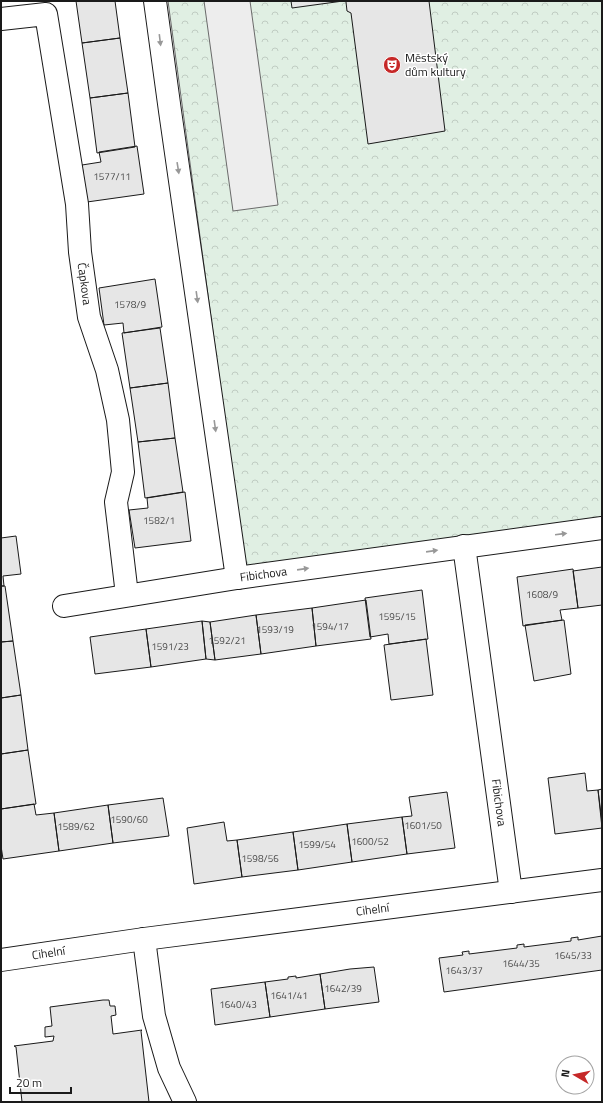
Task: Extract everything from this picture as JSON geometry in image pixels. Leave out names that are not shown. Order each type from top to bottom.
[{"type":"street","points":[[155,1],[237,578]]},
{"type":"street","name":"Čapkova","points":[[1,19],[46,14],[77,204],[80,252],[89,317],[107,370],[118,420],[123,472],[116,502],[127,595]]},
{"type":"street","name":"Fibichova","points":[[64,606],[237,578],[602,528]]},
{"type":"street","name":"Fibichova","points":[[464,546],[511,892]]},
{"type":"street","name":"Cihelní","points":[[1,960],[144,939],[602,880]]},
{"type":"street","points":[[144,939],[154,1016],[169,1068],[185,1102]]},
{"type":"green space","points":[[168,1],[602,1],[602,517],[245,567]]},
{"type":"shaded area","points":[[204,1],[250,1],[278,205],[233,211]]},
{"type":"building","points":[[76,1],[115,1],[120,38],[82,43]]},
{"type":"building","points":[[291,1],[343,1],[292,8]]},
{"type":"building","points":[[347,1],[429,1],[445,131],[368,144],[351,13],[347,11]]},
{"type":"building","points":[[120,38],[128,93],[90,98],[82,43]]},
{"type":"building","points":[[128,93],[135,147],[97,153],[90,98]]},
{"type":"building","points":[[137,146],[144,194],[87,202],[82,165],[101,162],[99,152]]},
{"type":"building","points":[[155,279],[162,327],[124,333],[123,323],[104,325],[99,288]]},
{"type":"building","points":[[160,328],[168,383],[130,388],[122,333]]},
{"type":"building","points":[[168,383],[175,438],[138,442],[130,388]]},
{"type":"building","points":[[175,438],[183,492],[145,498],[138,442]]},
{"type":"building","points":[[185,492],[191,541],[135,548],[129,510],[148,508],[147,498]]},
{"type":"building","points":[[16,536],[21,574],[3,576],[4,586],[1,586],[1,538]]},
{"type":"building","points":[[602,567],[602,605],[578,608],[573,571]]},
{"type":"building","points":[[573,569],[578,608],[560,610],[562,620],[523,626],[517,577]]},
{"type":"building","points":[[1,586],[5,586],[13,641],[1,642]]},
{"type":"building","points":[[422,590],[428,639],[389,644],[388,634],[370,637],[365,598]]},
{"type":"building","points":[[366,600],[371,639],[316,646],[312,608]]},
{"type":"building","points":[[312,608],[316,646],[261,654],[256,615]]},
{"type":"building","points":[[256,615],[261,654],[215,660],[210,622]]},
{"type":"building","points":[[564,620],[571,674],[534,681],[525,625]]},
{"type":"building","points":[[202,621],[206,659],[151,667],[146,629]]},
{"type":"building","points":[[202,621],[210,622],[215,660],[206,659]]},
{"type":"building","points":[[146,629],[151,667],[95,674],[90,637]]},
{"type":"building","points":[[426,639],[433,695],[391,700],[384,645]]},
{"type":"building","points":[[13,641],[21,695],[1,698],[1,642]]},
{"type":"building","points":[[21,695],[28,750],[1,754],[1,698]]},
{"type":"building","points":[[28,750],[36,804],[1,809],[1,754]]},
{"type":"building","points":[[585,773],[587,791],[598,790],[602,828],[555,834],[548,778]]},
{"type":"building","points":[[602,789],[602,822],[598,790]]},
{"type":"building","points":[[447,792],[455,848],[407,854],[402,817],[412,816],[409,797]]},
{"type":"building","points":[[163,798],[169,836],[113,843],[108,805]]},
{"type":"building","points":[[34,804],[36,815],[54,813],[59,851],[3,859],[1,846],[1,809]]},
{"type":"building","points":[[108,805],[113,843],[59,851],[54,813]]},
{"type":"building","points":[[402,817],[407,854],[352,862],[347,824]]},
{"type":"building","points":[[224,822],[227,841],[237,840],[242,877],[194,884],[187,828]]},
{"type":"building","points":[[347,824],[352,862],[298,870],[293,832]]},
{"type":"building","points":[[293,832],[298,870],[242,877],[237,840]]},
{"type":"building","points":[[602,936],[602,970],[444,992],[439,958],[463,955],[462,952],[469,951],[469,954],[517,948],[517,945],[524,944],[524,947],[571,941],[571,938],[578,937],[578,940]]},
{"type":"building","points":[[374,967],[379,1002],[325,1009],[320,974]]},
{"type":"building","points":[[320,974],[325,1009],[270,1017],[265,982],[288,979],[288,977],[296,976],[296,978]]},
{"type":"building","points":[[265,982],[270,1017],[215,1025],[211,989]]},
{"type":"building","points":[[109,1000],[110,1006],[115,1006],[116,1015],[111,1016],[113,1034],[142,1030],[149,1102],[22,1102],[16,1047],[14,1046],[53,1041],[54,1036],[45,1037],[45,1027],[52,1026],[50,1007]]},
{"type":"place","name":"Městský dům kultury","points":[[392,65]]}]
